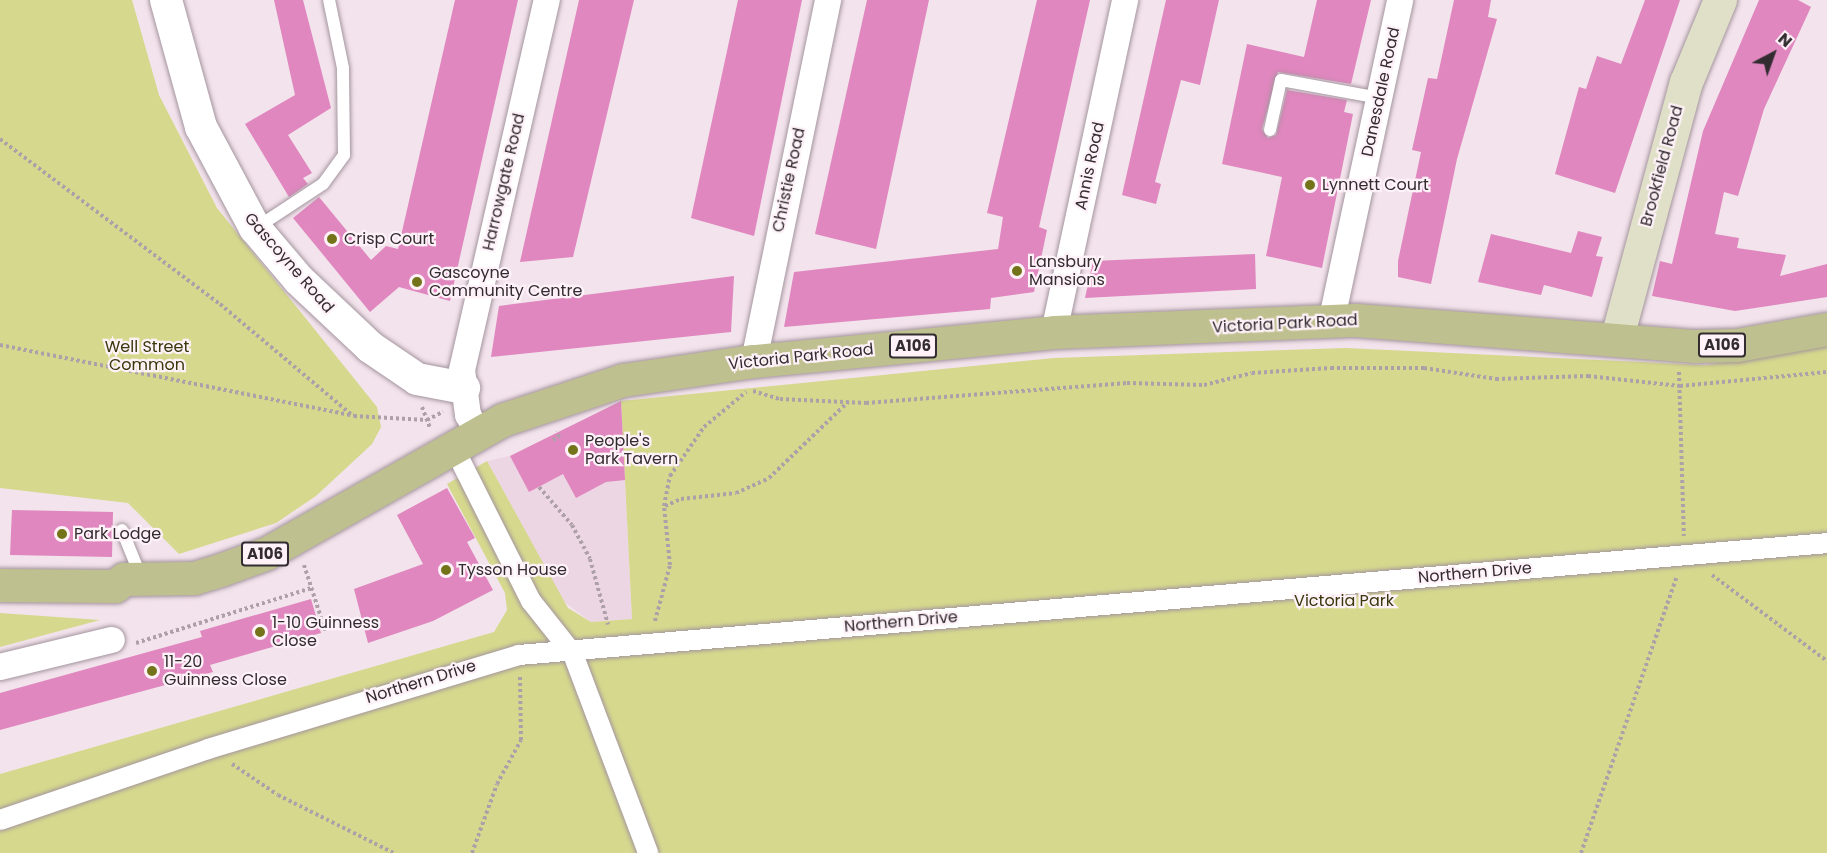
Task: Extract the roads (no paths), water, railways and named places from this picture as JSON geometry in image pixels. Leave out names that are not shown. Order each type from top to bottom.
[{"type":"main road","name":"Brookfield Road","points":[[1617,337],[1686,82],[1720,0]]},
{"type":"main road","name":"Victoria Park Road","points":[[0,585],[115,586],[141,577],[194,578],[267,553],[454,437],[577,392],[754,361],[1054,332],[1331,323],[1356,320],[1617,337],[1656,345],[1737,345],[1827,329]]},
{"type":"street","name":"Gascoyne Road","points":[[166,0],[201,127],[255,228],[299,280],[370,346],[429,385],[457,398]]},
{"type":"street","name":"Harrowgate Road","points":[[454,437],[457,398],[465,349],[547,0]]},
{"type":"street","name":"Christie Road","points":[[754,361],[828,0]]},
{"type":"street","name":"Annis Road","points":[[1054,332],[1125,0]]},
{"type":"street","name":"Danesdale Road","points":[[1331,323],[1400,0]]},
{"type":"street","points":[[454,437],[531,601],[573,654],[648,853]]},
{"type":"street","name":"Northern Drive","points":[[0,820],[208,749],[519,655],[573,654],[1827,543]]},
{"type":"street","points":[[0,667],[112,640]]},
{"type":"lane","points":[[255,228],[322,184],[344,155],[343,68],[329,0]]},
{"type":"lane","points":[[1270,130],[1281,80],[1380,98]]},
{"type":"lane","points":[[122,530],[141,577]]},
{"type":"place","name":"Lynnett Court","points":[[1310,185]]},
{"type":"place","name":"Crisp Court","points":[[332,239]]},
{"type":"place","name":"Lansbury Mansions","points":[[1017,271]]},
{"type":"place","name":"Gascoyne Community Centre","points":[[417,282]]},
{"type":"place","name":"People's Park Tavern","points":[[573,450]]},
{"type":"place","name":"Park Lodge","points":[[62,534]]},
{"type":"place","name":"Tysson House","points":[[446,570]]},
{"type":"place","name":"1-10 Guinness Close","points":[[260,632]]},
{"type":"place","name":"11-20 Guinness Close","points":[[152,671]]},
{"type":"park label","name":"Well Street Common","points":[[147,356]]},
{"type":"park label","name":"Victoria Park","points":[[1344,601]]}]
